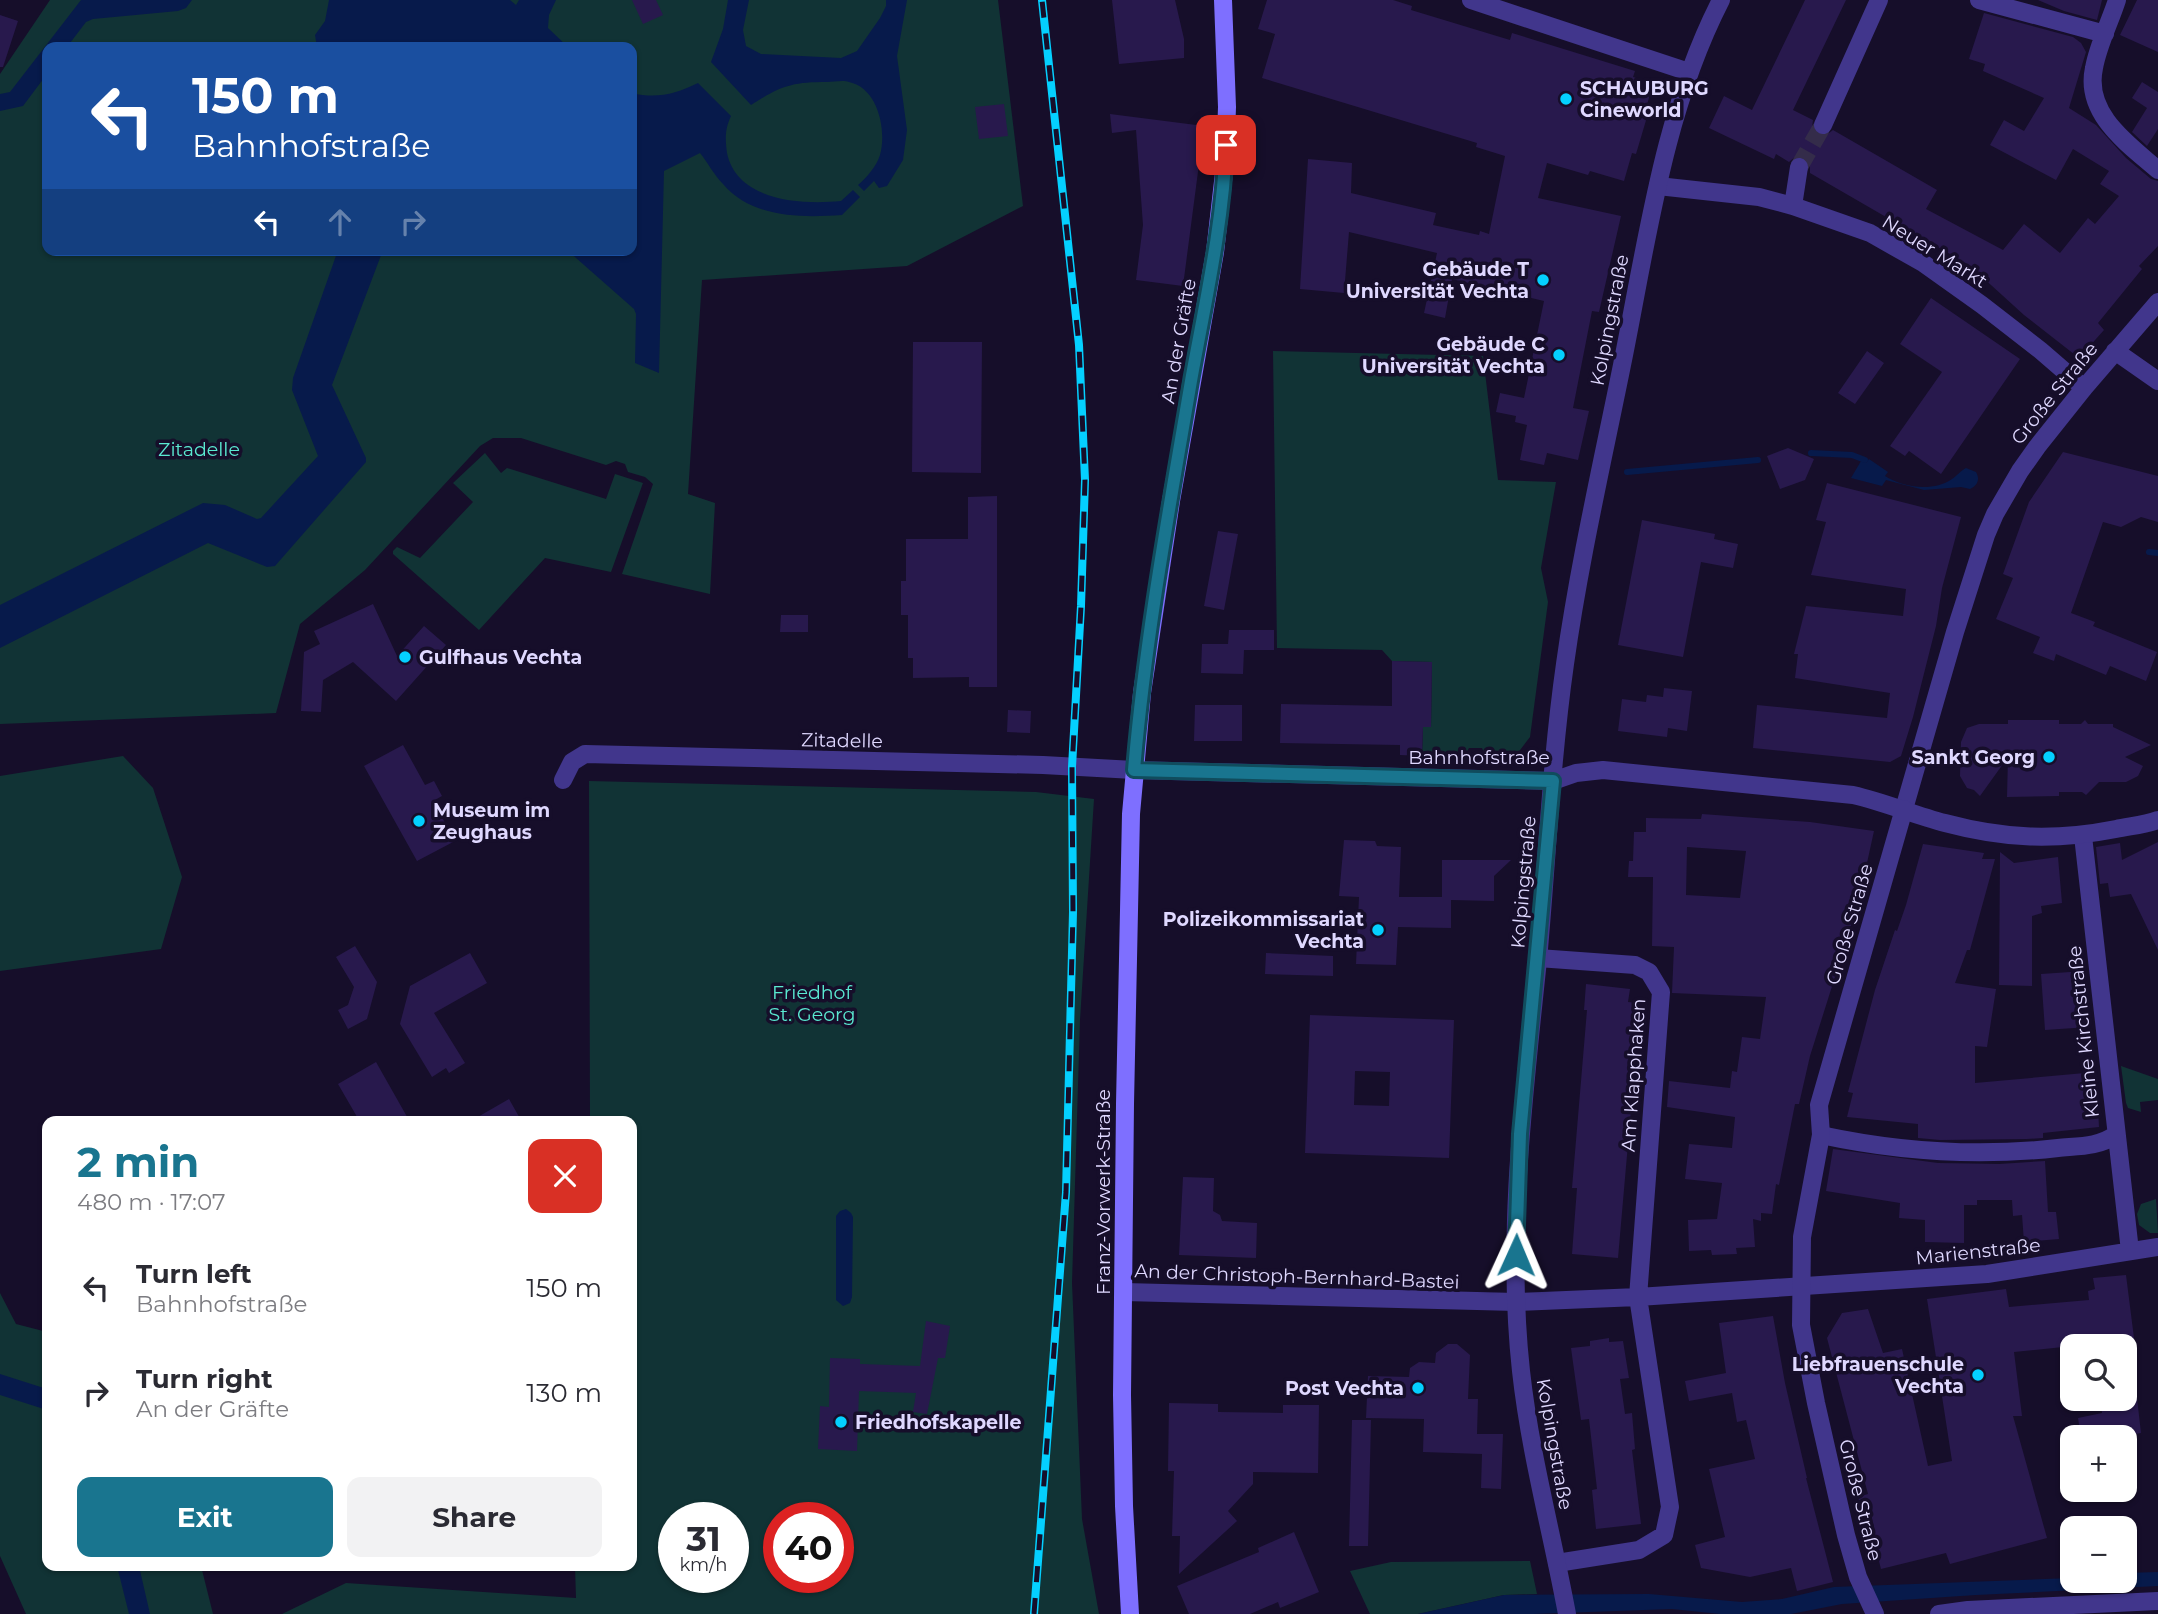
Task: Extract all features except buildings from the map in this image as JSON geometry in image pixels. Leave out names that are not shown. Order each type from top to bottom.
[{"type":"main road","name":"An der Gräfte","points":[[1134,770],[1140,706],[1171,501],[1215,252],[1225,164],[1227,107],[1223,0]]},
{"type":"main road","name":"Franz-Vorwerk-Straße","points":[[1130,1614],[1124,1506],[1124,1292],[1129,858],[1134,770]]},
{"type":"street","points":[[1471,0],[1689,72]]},
{"type":"street","name":"Kolpingstraße","points":[[1566,1614],[1532,1450],[1521,1370],[1516,1302],[1520,1134],[1553,781],[1565,665],[1600,471],[1658,186],[1672,125],[1689,72],[1721,0]]},
{"type":"street","points":[[1823,125],[1879,0]]},
{"type":"street","points":[[1979,0],[2105,34]]},
{"type":"street","points":[[2117,0],[2093,69],[2094,94],[2103,116],[2116,132],[2158,170]]},
{"type":"street","points":[[1793,206],[1799,167]]},
{"type":"street","name":"Neuer Markt","points":[[1658,186],[1759,197],[1870,233],[1923,263],[2040,350],[2084,387]]},
{"type":"street","name":"Große Straße","points":[[1874,1610],[1858,1577],[1846,1535],[1801,1325],[1802,1237],[1821,1135],[1819,1105],[1955,632],[1986,534],[2020,471],[2084,387],[2158,302]]},
{"type":"street","points":[[2115,351],[2158,381]]},
{"type":"street","name":"Zitadelle","points":[[563,780],[572,762],[585,754],[1043,765],[1134,770]]},
{"type":"street","name":"Bahnhofstraße","points":[[1134,770],[1553,781],[1576,773],[1603,770],[1853,794],[1942,822],[1992,834],[2039,838],[2082,836],[2158,820]]},
{"type":"street","name":"Kleine Kirchstraße","points":[[1821,1135],[1858,1143],[1953,1154],[2024,1152],[2090,1145],[2104,1143],[2115,1135],[2082,836]]},
{"type":"street","name":"Am Klapphaken","points":[[1538,958],[1634,965],[1649,972],[1661,992],[1638,1297],[1670,1507],[1664,1535],[1639,1550],[1559,1572]]},
{"type":"street","points":[[2115,1135],[2130,1251]]},
{"type":"street","name":"Marienstraße","points":[[1801,1286],[1987,1274],[2158,1247]]},
{"type":"street","points":[[1638,1297],[1801,1286]]},
{"type":"street","name":"An der Christoph-Bernhard-Bastei","points":[[1124,1292],[1516,1302],[1638,1297]]},
{"type":"street","points":[[1939,1614],[1968,1610],[2158,1601]]},
{"type":"green space","name":"Zitadelle","points":[[50,0],[998,0],[1023,206],[907,266],[702,280],[688,494],[715,503],[710,594],[622,574],[653,484],[645,477],[628,472],[625,464],[616,461],[606,465],[521,438],[493,438],[480,446],[365,570],[300,624],[276,713],[0,724],[0,74]]},
{"type":"green space","points":[[1273,351],[1483,356],[1498,480],[1556,482],[1541,568],[1548,602],[1530,737],[1517,754],[1486,757],[1482,748],[1469,748],[1464,757],[1422,756],[1423,727],[1431,726],[1432,662],[1392,661],[1382,650],[1277,648]]},
{"type":"green space","points":[[485,453],[501,473],[507,468],[606,499],[615,474],[643,483],[611,572],[545,558],[479,630],[393,554],[393,551],[397,547],[420,558],[473,502],[453,483]]},
{"type":"green space","points":[[123,756],[153,788],[182,877],[161,949],[0,971],[0,776]]},
{"type":"green space","name":"Friedhof St. Georg","points":[[589,781],[1036,792],[1094,799],[1080,1020],[1072,1283],[1082,1519],[1099,1614],[282,1614],[346,1583],[576,1598],[575,1571],[637,1571],[637,1116],[590,1116]]},
{"type":"green space","points":[[2121,1066],[2158,1079],[2158,1100],[2140,1102],[2141,1112],[2128,1108]]},
{"type":"green space","points":[[2156,1199],[2158,1233],[2150,1233],[2139,1225],[2137,1214],[2141,1204]]},
{"type":"green space","points":[[0,1293],[16,1324],[42,1331],[42,1571],[202,1571],[213,1614],[26,1614],[0,1556]]},
{"type":"green space","points":[[1530,1561],[1537,1594],[1504,1595],[1418,1614],[1370,1614],[1350,1571],[1391,1562]]},
{"type":"water","points":[[81,0],[192,0],[186,8],[178,11],[93,19],[86,22],[71,42],[49,42]]},
{"type":"water","points":[[329,0],[510,0],[516,5],[519,0],[556,0],[549,15],[548,28],[563,42],[316,42],[315,35],[325,21]]},
{"type":"water","points":[[728,0],[749,0],[743,30],[746,46],[761,54],[841,58],[857,51],[880,18],[886,0],[907,0],[897,56],[907,130],[903,160],[887,186],[879,188],[874,181],[864,191],[858,185],[871,172],[882,145],[878,111],[867,92],[859,86],[844,81],[795,84],[770,93],[751,105],[711,62],[723,29]]},
{"type":"water","points":[[42,51],[42,81],[23,106],[0,111],[0,94],[10,92]]},
{"type":"water","points":[[698,83],[731,116],[726,134],[727,153],[733,169],[743,181],[757,190],[790,200],[808,202],[841,201],[853,190],[860,197],[842,215],[778,213],[748,204],[735,195],[700,153],[664,171],[659,373],[635,363],[634,309],[574,256],[637,256],[637,94],[650,96],[682,90]]},
{"type":"water","points":[[336,256],[381,256],[332,385],[366,462],[275,566],[267,567],[208,543],[0,648],[0,605],[203,503],[225,505],[257,519],[261,518],[318,456],[292,390],[293,378]]},
{"type":"water","points":[[1869,459],[1888,472],[1885,476],[1910,486],[1936,486],[1952,479],[1966,468],[1976,472],[1978,479],[1970,489],[1961,487],[1924,490],[1886,480],[1882,486],[1851,478],[1861,461],[1866,463]]},
{"type":"water","points":[[846,1209],[853,1217],[852,1297],[850,1303],[843,1306],[836,1300],[836,1216]]},
{"type":"water","points":[[0,1374],[42,1387],[42,1408],[0,1395]]},
{"type":"water","points":[[118,1571],[140,1571],[150,1614],[129,1614]]},
{"type":"water","points":[[2158,1572],[2158,1586],[2137,1587],[2137,1573]]},
{"type":"water","points":[[2060,1578],[2060,1591],[1842,1604],[1791,1614],[1720,1614],[1672,1609],[1534,1614],[1418,1614],[1504,1595],[1649,1594],[1742,1602],[1782,1599],[1834,1587]]},
{"type":"waterway","points":[[1811,453],[1852,455],[1865,460]]},
{"type":"waterway","points":[[1627,472],[1758,460]]},
{"type":"waterway","points":[[2149,552],[2158,553]]},
{"type":"tunnel","points":[[1799,167],[1823,125]]},
{"type":"railway","points":[[1034,1614],[1066,1192],[1073,912],[1072,767],[1085,480],[1079,345],[1042,0]]},
{"type":"place","name":"SCHAUBURG Cineworld","points":[[1566,99]]},
{"type":"place","name":"Gebäude T Universität Vechta","points":[[1543,280]]},
{"type":"place","name":"Gebäude C Universität Vechta","points":[[1559,355]]},
{"type":"place","name":"Gulfhaus Vechta","points":[[405,657]]},
{"type":"place","name":"Sankt Georg","points":[[2049,757]]},
{"type":"place","name":"Museum im Zeughaus","points":[[419,821]]},
{"type":"place","name":"Polizeikommissariat Vechta","points":[[1378,930]]},
{"type":"place","name":"Liebfrauenschule Vechta","points":[[1978,1375]]},
{"type":"place","name":"Post Vechta","points":[[1418,1388]]},
{"type":"place","name":"Friedhofskapelle","points":[[841,1422]]},
{"type":"route","points":[[1226,145],[1215,252],[1171,501],[1142,693],[1134,770],[1553,781],[1520,1134],[1516,1255]]}]
